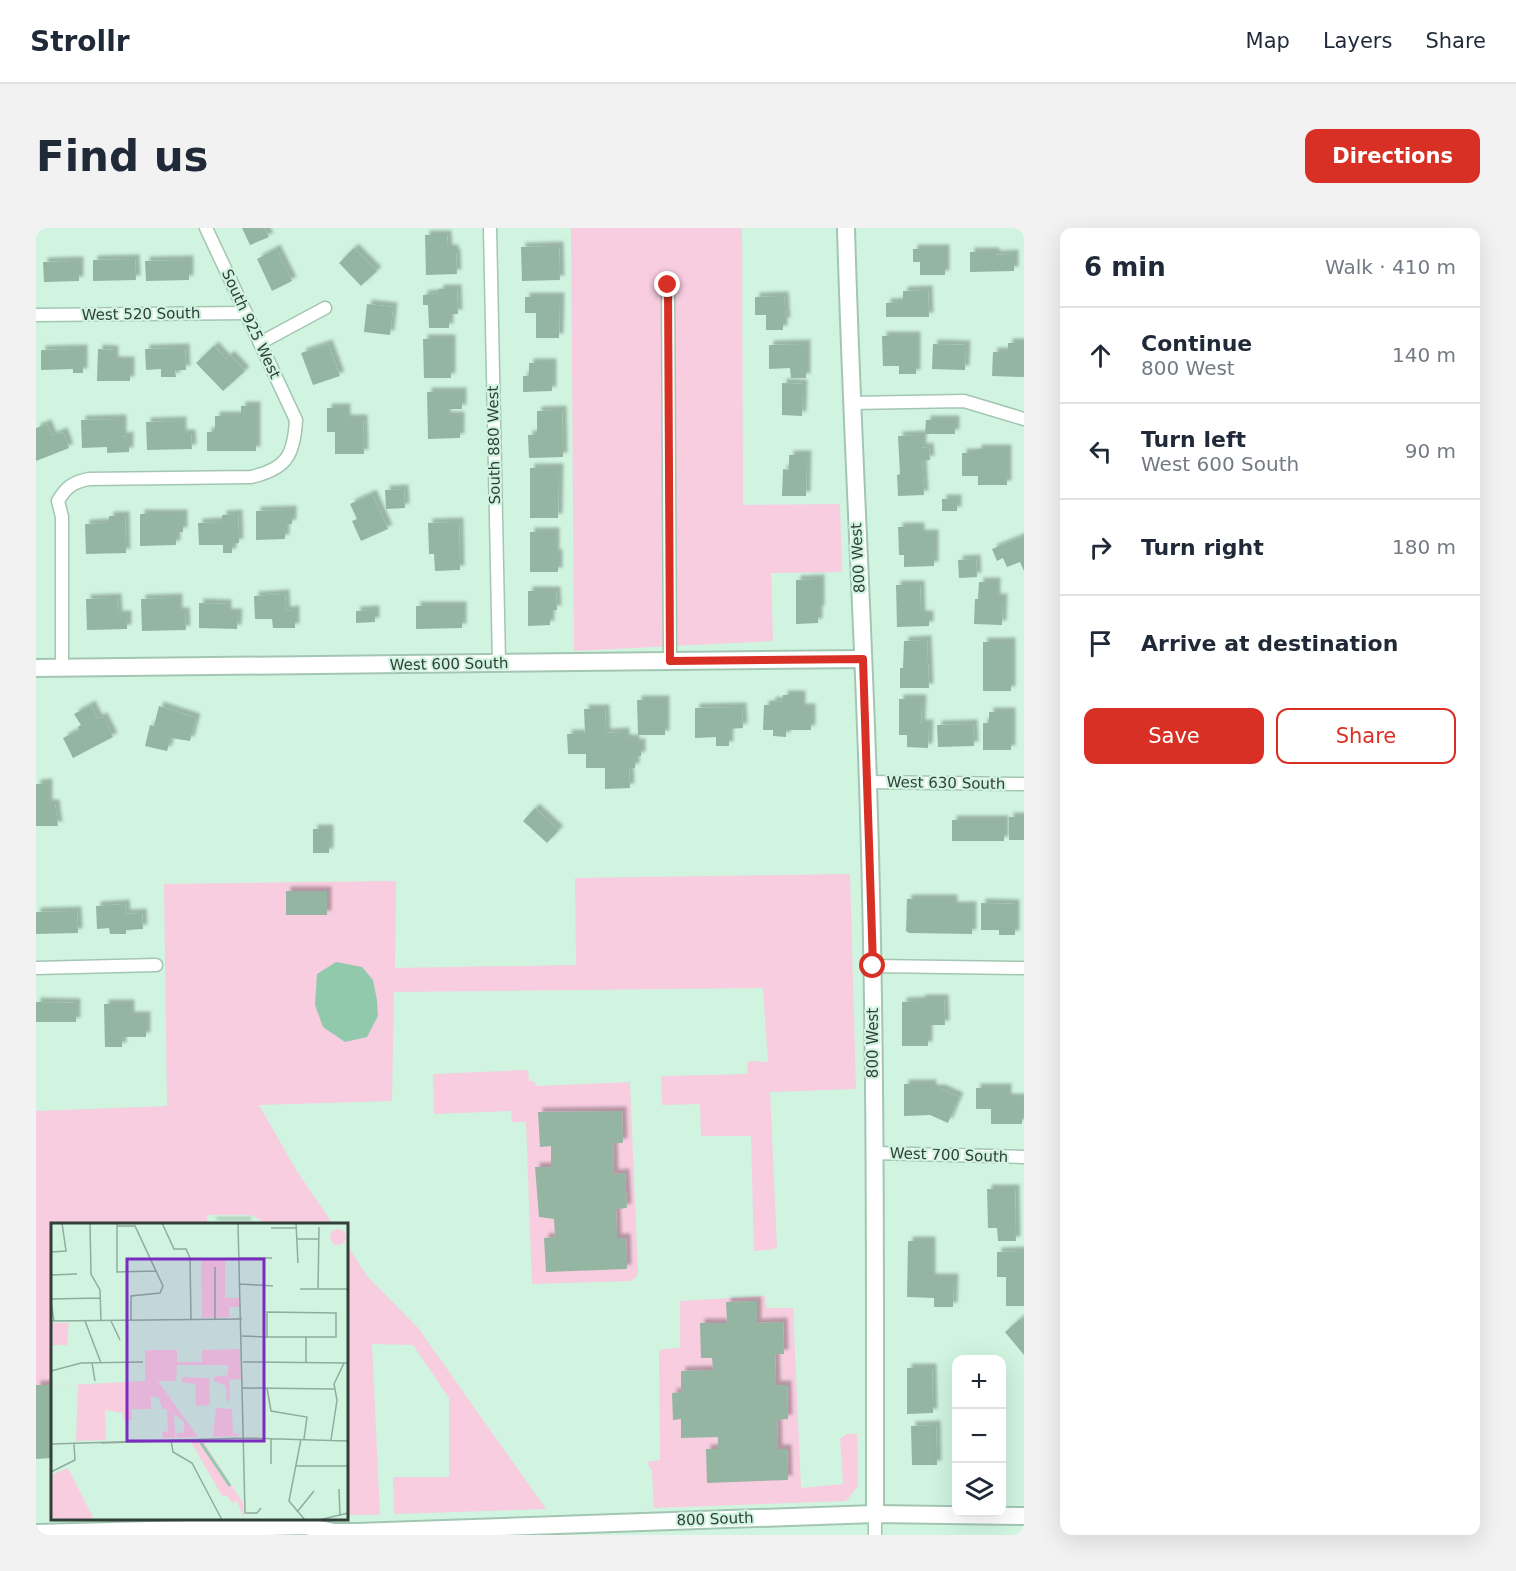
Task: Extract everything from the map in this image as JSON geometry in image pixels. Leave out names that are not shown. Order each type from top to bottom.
[{"type":"street","name":"South 925 West","points":[[62,668],[62,517],[58,501],[65,490],[74,482],[89,479],[251,477],[272,472],[287,458],[295,442],[296,420],[206,228]]},
{"type":"street","name":"South 880 West","points":[[490,228],[499,663]]},
{"type":"street","name":"800 West","points":[[846,228],[873,966],[875,1535]]},
{"type":"street","points":[[668,285],[670,661]]},
{"type":"street","points":[[260,343],[325,308]]},
{"type":"street","name":"West 520 South","points":[[36,315],[246,313]]},
{"type":"street","points":[[851,403],[964,401],[1024,419]]},
{"type":"street","name":"West 600 South","points":[[36,668],[863,659]]},
{"type":"street","name":"West 630 South","points":[[868,782],[1024,784]]},
{"type":"street","points":[[36,968],[156,965]]},
{"type":"street","points":[[873,966],[1024,968]]},
{"type":"street","name":"West 700 South","points":[[874,1153],[1024,1157]]},
{"type":"street","name":"800 South","points":[[36,1533],[305,1526],[330,1534],[875,1514],[1024,1516]]},
{"type":"shaded area","points":[[571,228],[742,228],[743,505],[840,504],[842,572],[771,573],[773,641],[574,651]]},
{"type":"shaded area","points":[[850,874],[856,1089],[770,1092],[777,1248],[754,1251],[751,1136],[701,1136],[700,1104],[662,1105],[661,1076],[747,1074],[748,1061],[768,1062],[763,988],[394,992],[392,1101],[259,1105],[296,1170],[332,1223],[264,1223],[252,1215],[207,1215],[207,1223],[51,1223],[51,1385],[36,1385],[36,1111],[167,1106],[164,884],[396,881],[395,968],[576,965],[575,878]]},
{"type":"shaded area","points":[[336,962],[362,967],[373,980],[378,1016],[367,1037],[345,1042],[323,1027],[315,1005],[317,974]]},
{"type":"shaded area","points":[[528,1070],[529,1081],[533,1081],[537,1086],[630,1082],[638,1275],[631,1281],[532,1284],[526,1122],[512,1122],[511,1111],[434,1114],[433,1074]]},
{"type":"shaded area","points":[[348,1247],[367,1276],[418,1328],[546,1509],[394,1514],[393,1477],[449,1477],[449,1398],[413,1345],[372,1344],[380,1515],[348,1515]]},
{"type":"shaded area","points":[[765,1296],[766,1308],[793,1308],[801,1488],[843,1484],[840,1439],[847,1434],[857,1434],[858,1486],[846,1501],[654,1508],[652,1471],[647,1462],[660,1460],[659,1351],[680,1348],[680,1301]]},
{"type":"building","points":[[242,228],[264,228],[269,237],[250,245]]},
{"type":"building","points":[[425,235],[447,235],[448,249],[454,249],[456,253],[457,274],[426,275]]},
{"type":"building","points":[[559,246],[560,280],[522,281],[521,247]]},
{"type":"building","points":[[354,248],[377,271],[361,286],[339,263]]},
{"type":"building","points":[[276,249],[292,281],[272,291],[257,259]]},
{"type":"building","points":[[913,249],[945,249],[945,275],[920,275],[920,262],[913,262]]},
{"type":"building","points":[[970,252],[995,252],[995,255],[1014,254],[1014,271],[970,272]]},
{"type":"building","points":[[135,259],[136,280],[93,281],[93,260]]},
{"type":"building","points":[[189,260],[189,280],[146,281],[145,261]]},
{"type":"building","points":[[79,261],[79,281],[44,282],[43,262]]},
{"type":"building","points":[[439,289],[457,289],[458,314],[449,314],[449,328],[429,328],[428,305],[423,305],[423,295],[439,293]]},
{"type":"building","points":[[928,290],[929,317],[886,317],[886,303],[903,302],[903,291]]},
{"type":"building","points":[[784,296],[786,322],[783,322],[783,330],[766,330],[766,315],[755,315],[755,297]]},
{"type":"building","points":[[525,297],[560,297],[559,338],[536,338],[536,313],[525,313]]},
{"type":"building","points":[[367,304],[393,307],[390,335],[364,332]]},
{"type":"building","points":[[882,336],[916,336],[916,374],[899,374],[899,366],[883,366]]},
{"type":"building","points":[[423,339],[451,339],[451,378],[424,378]]},
{"type":"building","points":[[1008,343],[1024,343],[1024,377],[992,376],[993,352],[1008,352]]},
{"type":"building","points":[[328,344],[340,376],[313,385],[301,353]]},
{"type":"building","points":[[806,344],[806,378],[791,378],[790,368],[769,369],[769,345]]},
{"type":"building","points":[[933,344],[966,345],[965,370],[932,369]]},
{"type":"building","points":[[214,346],[226,359],[230,355],[245,371],[223,391],[196,363]]},
{"type":"building","points":[[185,348],[186,370],[175,370],[176,377],[161,377],[161,369],[146,370],[145,349]]},
{"type":"building","points":[[83,349],[83,373],[73,373],[73,369],[41,370],[41,350]]},
{"type":"building","points":[[98,349],[114,350],[114,361],[130,361],[130,381],[97,381]]},
{"type":"building","points":[[529,363],[552,363],[552,391],[523,392],[523,376],[529,376]]},
{"type":"building","points":[[782,383],[803,384],[802,416],[782,415]]},
{"type":"building","points":[[427,392],[462,392],[462,409],[446,409],[446,416],[460,416],[460,438],[428,439]]},
{"type":"building","points":[[241,406],[256,406],[256,451],[207,451],[207,432],[215,432],[215,416],[241,416]]},
{"type":"building","points":[[327,408],[346,408],[346,419],[363,419],[364,454],[335,454],[335,432],[327,432]]},
{"type":"building","points":[[562,410],[563,457],[529,458],[528,435],[537,435],[537,411]]},
{"type":"building","points":[[122,419],[122,437],[129,436],[129,452],[107,453],[107,447],[82,448],[81,420]]},
{"type":"building","points":[[926,420],[955,420],[955,434],[925,434]]},
{"type":"building","points":[[182,421],[182,434],[191,434],[192,449],[147,450],[146,422]]},
{"type":"building","points":[[47,424],[52,436],[63,432],[69,448],[36,461],[36,428]]},
{"type":"building","points":[[922,435],[922,448],[929,447],[930,460],[922,461],[924,495],[898,496],[897,475],[900,474],[898,436]]},
{"type":"building","points":[[977,449],[1007,449],[1007,485],[978,485],[978,476],[962,476],[962,453],[977,453]]},
{"type":"building","points":[[789,455],[807,455],[806,496],[782,496],[783,469],[789,470]]},
{"type":"building","points":[[530,468],[559,468],[558,518],[530,518]]},
{"type":"building","points":[[404,489],[405,508],[386,509],[385,490]]},
{"type":"building","points":[[372,494],[388,529],[361,541],[352,521],[357,519],[350,504]]},
{"type":"building","points":[[942,499],[957,499],[957,511],[942,511]]},
{"type":"building","points":[[292,510],[292,524],[285,525],[285,539],[256,540],[256,511]]},
{"type":"building","points":[[140,514],[183,514],[183,532],[176,532],[176,545],[140,546]]},
{"type":"building","points":[[238,514],[239,543],[232,544],[232,553],[223,553],[223,545],[199,545],[198,523],[222,522],[222,515]]},
{"type":"building","points":[[109,516],[125,516],[126,553],[86,554],[85,524],[109,523]]},
{"type":"building","points":[[459,522],[460,570],[435,571],[434,554],[429,554],[428,523]]},
{"type":"building","points":[[898,527],[920,527],[920,534],[934,534],[934,566],[904,567],[904,555],[899,555]]},
{"type":"building","points":[[530,532],[555,532],[558,572],[530,572]]},
{"type":"building","points":[[1024,536],[1024,571],[1020,562],[1007,567],[1003,558],[997,561],[992,549]]},
{"type":"building","points":[[976,559],[977,577],[959,578],[958,560]]},
{"type":"building","points":[[820,579],[818,623],[796,624],[796,580]]},
{"type":"building","points":[[979,582],[996,582],[996,598],[1003,598],[1002,625],[974,624],[975,599],[978,599]]},
{"type":"building","points":[[896,585],[920,585],[921,615],[929,615],[929,626],[897,627]]},
{"type":"building","points":[[528,591],[556,591],[557,610],[550,610],[550,625],[528,626]]},
{"type":"building","points":[[285,594],[286,611],[295,610],[295,628],[273,628],[272,619],[255,619],[254,596]]},
{"type":"building","points":[[117,598],[118,615],[127,615],[127,629],[87,630],[86,599]]},
{"type":"building","points":[[178,598],[178,612],[185,612],[186,630],[142,631],[141,599]]},
{"type":"building","points":[[199,603],[227,604],[227,613],[238,613],[237,629],[199,628]]},
{"type":"building","points":[[416,606],[462,606],[462,628],[416,629]]},
{"type":"building","points":[[375,610],[375,622],[356,623],[356,611]]},
{"type":"building","points":[[927,640],[929,688],[900,688],[904,641]]},
{"type":"building","points":[[983,642],[1011,642],[1011,691],[983,691]]},
{"type":"building","points":[[783,695],[801,695],[801,708],[811,708],[811,730],[786,730],[786,737],[773,736],[773,730],[763,730],[764,705],[771,705],[771,701],[783,702]]},
{"type":"building","points":[[899,699],[922,699],[921,724],[929,724],[928,748],[907,747],[907,735],[899,735]]},
{"type":"building","points":[[637,700],[665,700],[665,735],[638,735]]},
{"type":"building","points":[[91,705],[98,719],[103,717],[113,737],[73,758],[63,738],[79,730],[78,727],[81,725],[74,714]]},
{"type":"building","points":[[159,706],[196,718],[190,741],[171,738],[167,751],[145,746],[150,725],[154,726]]},
{"type":"building","points":[[742,707],[743,728],[729,729],[729,746],[716,746],[716,737],[695,738],[695,708]]},
{"type":"building","points":[[584,709],[605,709],[606,733],[625,732],[625,739],[635,739],[635,743],[641,743],[641,756],[635,757],[635,768],[629,768],[630,788],[605,789],[605,768],[586,768],[586,754],[568,754],[567,734],[585,734]]},
{"type":"building","points":[[989,712],[1011,712],[1011,750],[983,750],[983,723],[989,723]]},
{"type":"building","points":[[973,724],[974,746],[938,747],[937,725]]},
{"type":"building","points":[[48,783],[48,804],[55,804],[58,826],[36,826],[36,784]]},
{"type":"building","points":[[535,808],[559,830],[547,843],[523,821]]},
{"type":"building","points":[[1009,817],[1024,817],[1024,840],[1009,840]]},
{"type":"building","points":[[952,820],[1004,820],[1004,841],[952,841]]},
{"type":"building","points":[[313,829],[329,829],[329,853],[313,853]]},
{"type":"building","points":[[286,891],[327,891],[327,915],[286,915]]},
{"type":"building","points":[[907,899],[953,899],[953,906],[972,906],[972,934],[909,933],[906,931]]},
{"type":"building","points":[[981,903],[1015,904],[1015,935],[999,935],[999,930],[981,930]]},
{"type":"building","points":[[125,904],[126,914],[142,913],[143,929],[126,930],[126,934],[110,934],[109,928],[97,929],[96,906]]},
{"type":"building","points":[[77,911],[78,933],[36,934],[36,912]]},
{"type":"building","points":[[921,999],[944,999],[945,1025],[928,1025],[928,1046],[902,1046],[902,1002],[921,1001]]},
{"type":"building","points":[[36,1002],[76,1003],[76,1022],[36,1022]]},
{"type":"building","points":[[104,1004],[130,1004],[130,1016],[146,1016],[146,1037],[122,1037],[122,1047],[105,1047]]},
{"type":"building","points":[[904,1084],[932,1084],[932,1089],[941,1089],[959,1097],[948,1123],[930,1115],[904,1116]]},
{"type":"building","points":[[976,1088],[1007,1088],[1007,1098],[1022,1098],[1022,1124],[991,1124],[991,1109],[976,1109]]},
{"type":"building","points":[[622,1111],[623,1143],[613,1143],[614,1174],[625,1173],[627,1208],[616,1209],[617,1238],[626,1238],[627,1269],[546,1272],[544,1238],[555,1237],[554,1219],[539,1217],[535,1167],[551,1167],[551,1146],[540,1147],[538,1112]]},
{"type":"building","points":[[987,1189],[1015,1189],[1016,1241],[998,1241],[997,1228],[988,1228]]},
{"type":"building","points":[[212,1222],[247,1222],[247,1223]]},
{"type":"building","points":[[908,1241],[931,1241],[931,1278],[954,1278],[953,1307],[934,1307],[934,1298],[907,1297]]},
{"type":"building","points":[[1024,1251],[1024,1306],[1006,1306],[1006,1277],[997,1277],[997,1252]]},
{"type":"building","points":[[757,1301],[757,1323],[783,1322],[784,1354],[775,1354],[776,1385],[787,1385],[788,1419],[777,1420],[778,1449],[787,1449],[788,1480],[707,1483],[706,1449],[718,1449],[718,1437],[681,1438],[681,1419],[673,1420],[672,1393],[681,1392],[681,1371],[713,1370],[712,1358],[701,1358],[700,1323],[727,1323],[726,1302]]},
{"type":"building","points":[[1020,1319],[1024,1323],[1024,1355],[1005,1332]]},
{"type":"building","points":[[907,1368],[932,1368],[933,1413],[907,1414]]},
{"type":"building","points":[[36,1385],[51,1385],[51,1458],[36,1459]]},
{"type":"building","points":[[936,1425],[937,1465],[912,1465],[911,1426]]},
{"type":"route","points":[[668,285],[670,661],[863,659],[873,966]]}]
